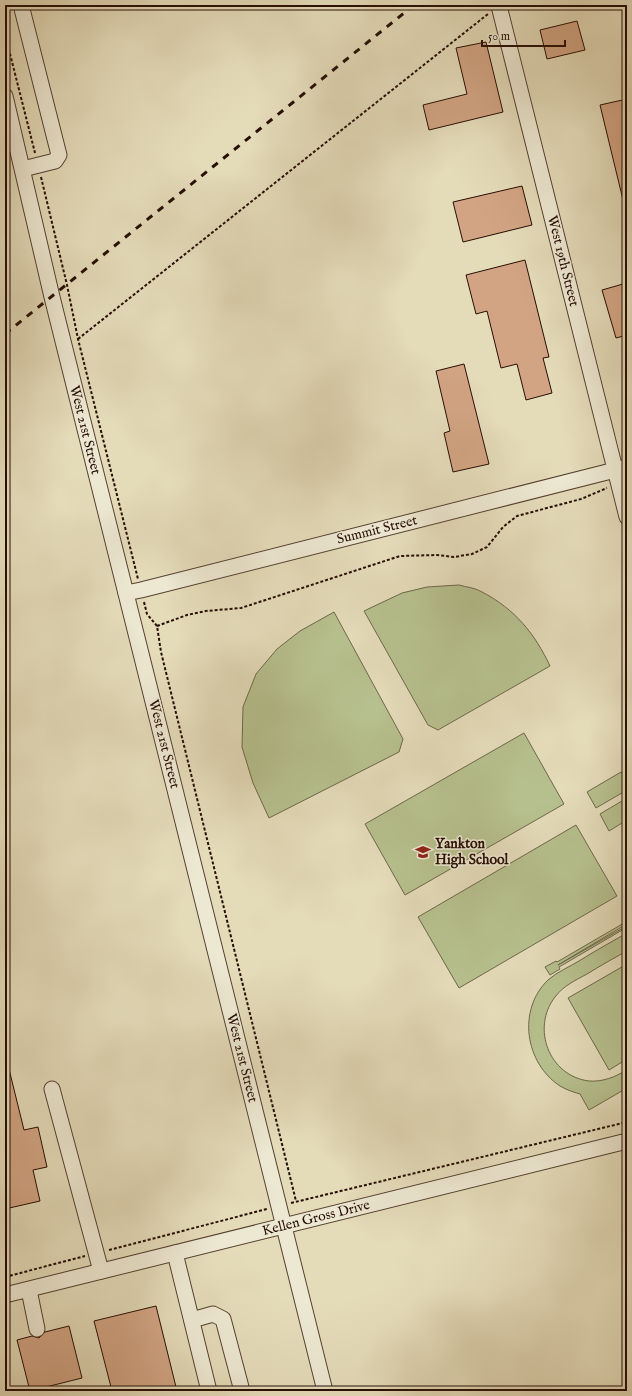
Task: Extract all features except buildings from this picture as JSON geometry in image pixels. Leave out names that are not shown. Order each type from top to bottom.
[{"type":"street","points":[[21,5],[59,154],[54,161],[23,169]]},
{"type":"street","name":"West 19th Street","points":[[499,6],[620,473],[627,517]]},
{"type":"street","name":"West 21st Street","points":[[5,96],[52,296],[133,592],[284,1226],[325,1391]]},
{"type":"street","name":"Summit Street","points":[[133,592],[620,473]]},
{"type":"street","points":[[52,1089],[101,1271]]},
{"type":"street","name":"Kellen Gross Drive","points":[[5,1296],[627,1141]]},
{"type":"street","points":[[175,1253],[209,1391]]},
{"type":"street","points":[[28,1290],[37,1329]]},
{"type":"street","points":[[192,1320],[213,1314],[223,1319],[242,1391]]},
{"type":"path","points":[[78,339],[499,6]]},
{"type":"path","points":[[5,34],[67,285],[133,592],[147,614],[157,626],[161,652],[296,1201]]},
{"type":"path","points":[[157,626],[187,615],[206,611],[241,608],[400,556],[454,556],[472,554],[487,547],[503,527],[517,516],[581,499],[620,473]]},
{"type":"path","points":[[5,1277],[279,1205],[627,1122]]},
{"type":"green space","points":[[459,585],[480,591],[494,599],[514,614],[538,643],[550,666],[438,730],[428,725],[364,611],[402,593],[427,587]]},
{"type":"green space","points":[[334,612],[403,739],[399,752],[269,818],[253,783],[242,747],[243,707],[256,674],[277,649],[300,631]]},
{"type":"green space","points":[[524,733],[564,804],[405,895],[365,824]]},
{"type":"green space","points":[[621,772],[627,782],[627,790],[596,808],[587,792]]},
{"type":"green space","points":[[627,798],[627,820],[609,831],[600,814]]},
{"type":"green space","points":[[576,825],[617,896],[459,988],[418,917]]},
{"type":"green space","points":[[624,923],[625,925],[558,965],[623,928],[624,929],[559,967],[560,969],[550,975],[545,967],[556,961],[557,962]]},
{"type":"green space","points":[[627,933],[627,951],[566,986],[555,997],[548,1009],[545,1022],[545,1036],[548,1049],[554,1060],[563,1070],[575,1077],[589,1081],[599,1081],[613,1077],[627,1070],[627,1088],[589,1110],[580,1094],[560,1086],[548,1076],[539,1064],[529,1036],[529,1021],[532,1006],[538,992],[548,980],[559,972]]},
{"type":"green space","points":[[627,964],[627,1059],[609,1070],[568,998]]},
{"type":"railway","points":[[5,334],[414,5]]},
{"type":"place","name":"Yankton High School","points":[[423,852]]}]
